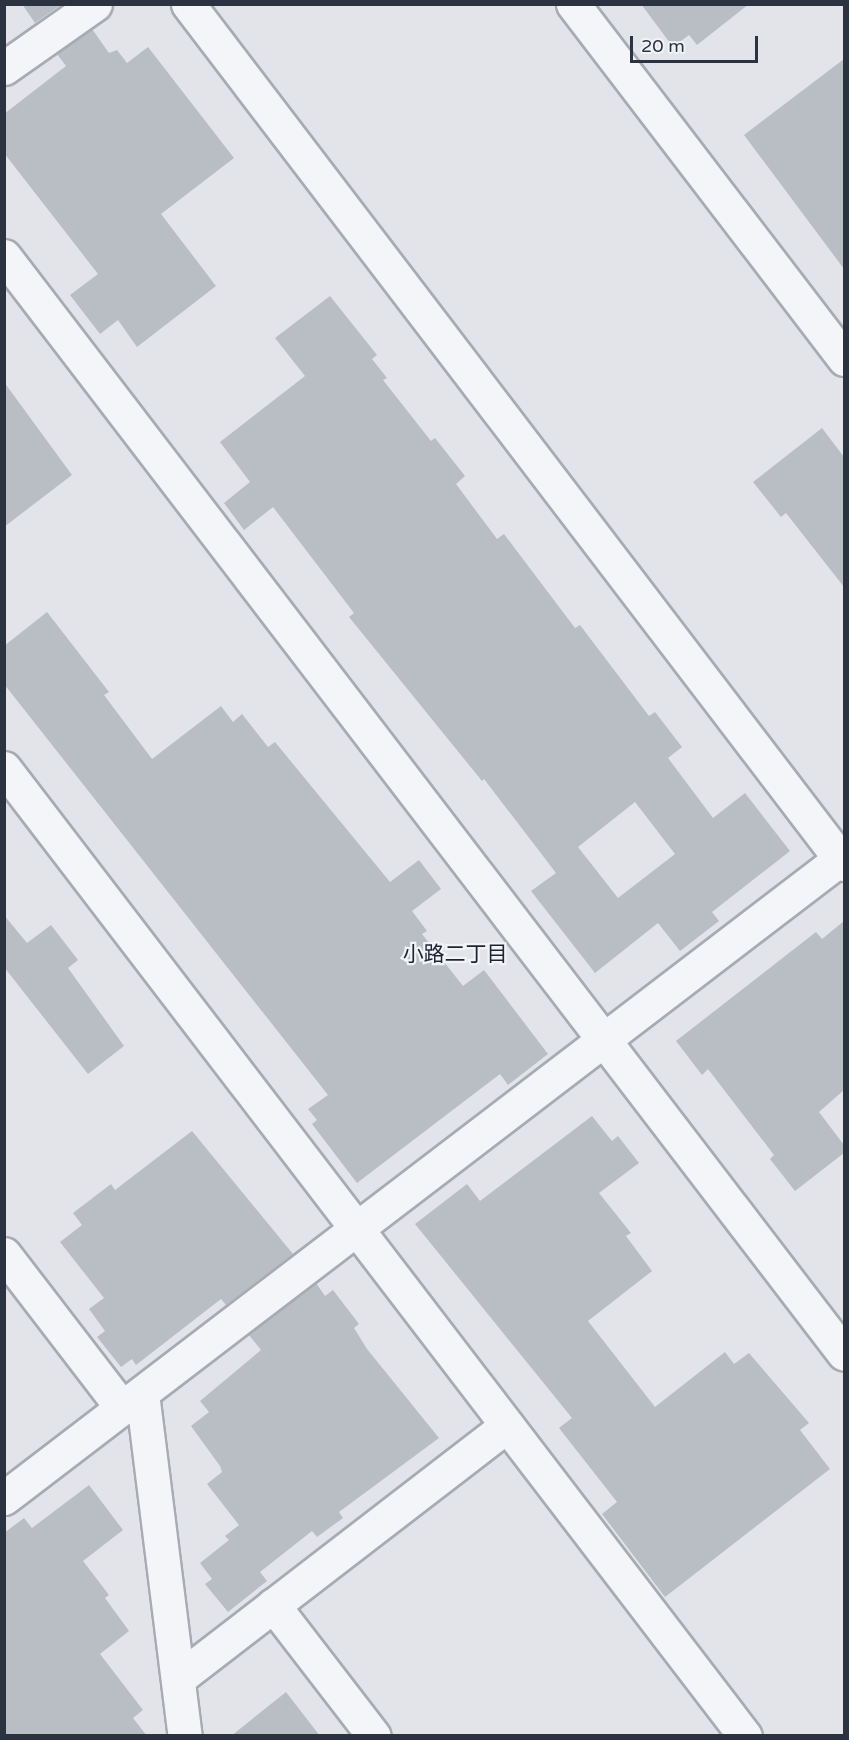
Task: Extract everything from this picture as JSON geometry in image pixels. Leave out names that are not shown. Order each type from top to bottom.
[{"type":"street","points":[[4,68],[95,4]]},
{"type":"street","points":[[4,1498],[843,859],[188,4]]},
{"type":"street","points":[[573,4],[844,359]]},
{"type":"street","points":[[4,256],[844,1354]]},
{"type":"street","points":[[4,768],[355,1230],[745,1736]]},
{"type":"street","points":[[4,1254],[132,1401],[179,1678],[185,1736]]},
{"type":"street","points":[[179,1678],[507,1425]]},
{"type":"street","points":[[273,1605],[374,1736]]},
{"type":"building","points":[[22,4],[62,4],[35,23]]},
{"type":"building","points":[[641,4],[749,4],[697,45],[689,35],[673,47]]},
{"type":"building","points":[[92,29],[109,53],[117,50],[127,63],[148,47],[234,158],[161,214],[216,286],[137,347],[118,320],[100,334],[70,295],[98,274],[4,153],[4,114],[66,66],[57,54]]},
{"type":"building","points":[[844,59],[844,269],[744,135]]},
{"type":"building","points":[[330,296],[377,355],[372,359],[387,378],[383,380],[431,441],[435,438],[465,476],[456,484],[497,539],[504,534],[575,628],[580,625],[649,716],[655,712],[682,747],[668,758],[713,818],[745,793],[790,851],[712,912],[719,921],[680,951],[658,923],[595,973],[531,891],[556,873],[484,779],[482,781],[349,617],[354,613],[273,507],[244,530],[224,503],[250,482],[220,442],[305,376],[275,338]],"holes":[[[635,802],[675,854],[618,898],[578,847]]]},
{"type":"building","points":[[4,382],[72,475],[4,527]]},
{"type":"building","points":[[822,428],[844,457],[844,587],[786,513],[781,517],[753,482]]},
{"type":"building","points":[[47,612],[109,692],[104,695],[152,759],[221,706],[233,722],[242,714],[268,747],[275,742],[390,882],[419,860],[441,889],[412,911],[427,931],[422,934],[463,986],[484,970],[548,1054],[508,1085],[500,1074],[357,1183],[312,1124],[317,1120],[308,1109],[328,1095],[4,684],[4,646]]},
{"type":"building","points":[[4,915],[27,943],[51,925],[78,960],[68,968],[124,1046],[88,1074],[4,967]]},
{"type":"building","points":[[844,921],[844,1090],[819,1112],[844,1145],[844,1153],[795,1191],[770,1159],[774,1155],[708,1069],[702,1075],[676,1041],[816,932],[822,939]]},
{"type":"building","points":[[592,1116],[612,1141],[618,1136],[639,1163],[599,1193],[631,1233],[626,1236],[652,1271],[588,1321],[655,1407],[725,1352],[734,1364],[749,1353],[809,1423],[800,1430],[830,1469],[665,1597],[602,1514],[617,1502],[559,1428],[572,1418],[415,1224],[467,1184],[480,1201]]},
{"type":"building","points":[[192,1131],[293,1254],[226,1305],[221,1299],[136,1365],[132,1359],[121,1367],[97,1337],[105,1331],[89,1309],[104,1298],[60,1242],[82,1225],[73,1213],[111,1184],[115,1190]]},
{"type":"building","points":[[316,1283],[325,1296],[333,1290],[359,1324],[354,1328],[367,1349],[439,1438],[339,1512],[343,1518],[317,1537],[312,1531],[260,1572],[267,1581],[228,1612],[205,1584],[212,1579],[200,1563],[229,1540],[225,1536],[239,1525],[207,1484],[222,1472],[191,1426],[209,1412],[200,1401],[261,1350],[249,1335]]},
{"type":"building","points":[[89,1485],[123,1530],[83,1561],[109,1595],[105,1598],[129,1631],[100,1654],[143,1710],[133,1718],[147,1736],[4,1736],[4,1533],[24,1518],[32,1528]]},
{"type":"building","points":[[286,1692],[320,1736],[231,1736]]},
{"type":"district","name":"小路二丁目","points":[[455,955]]}]
